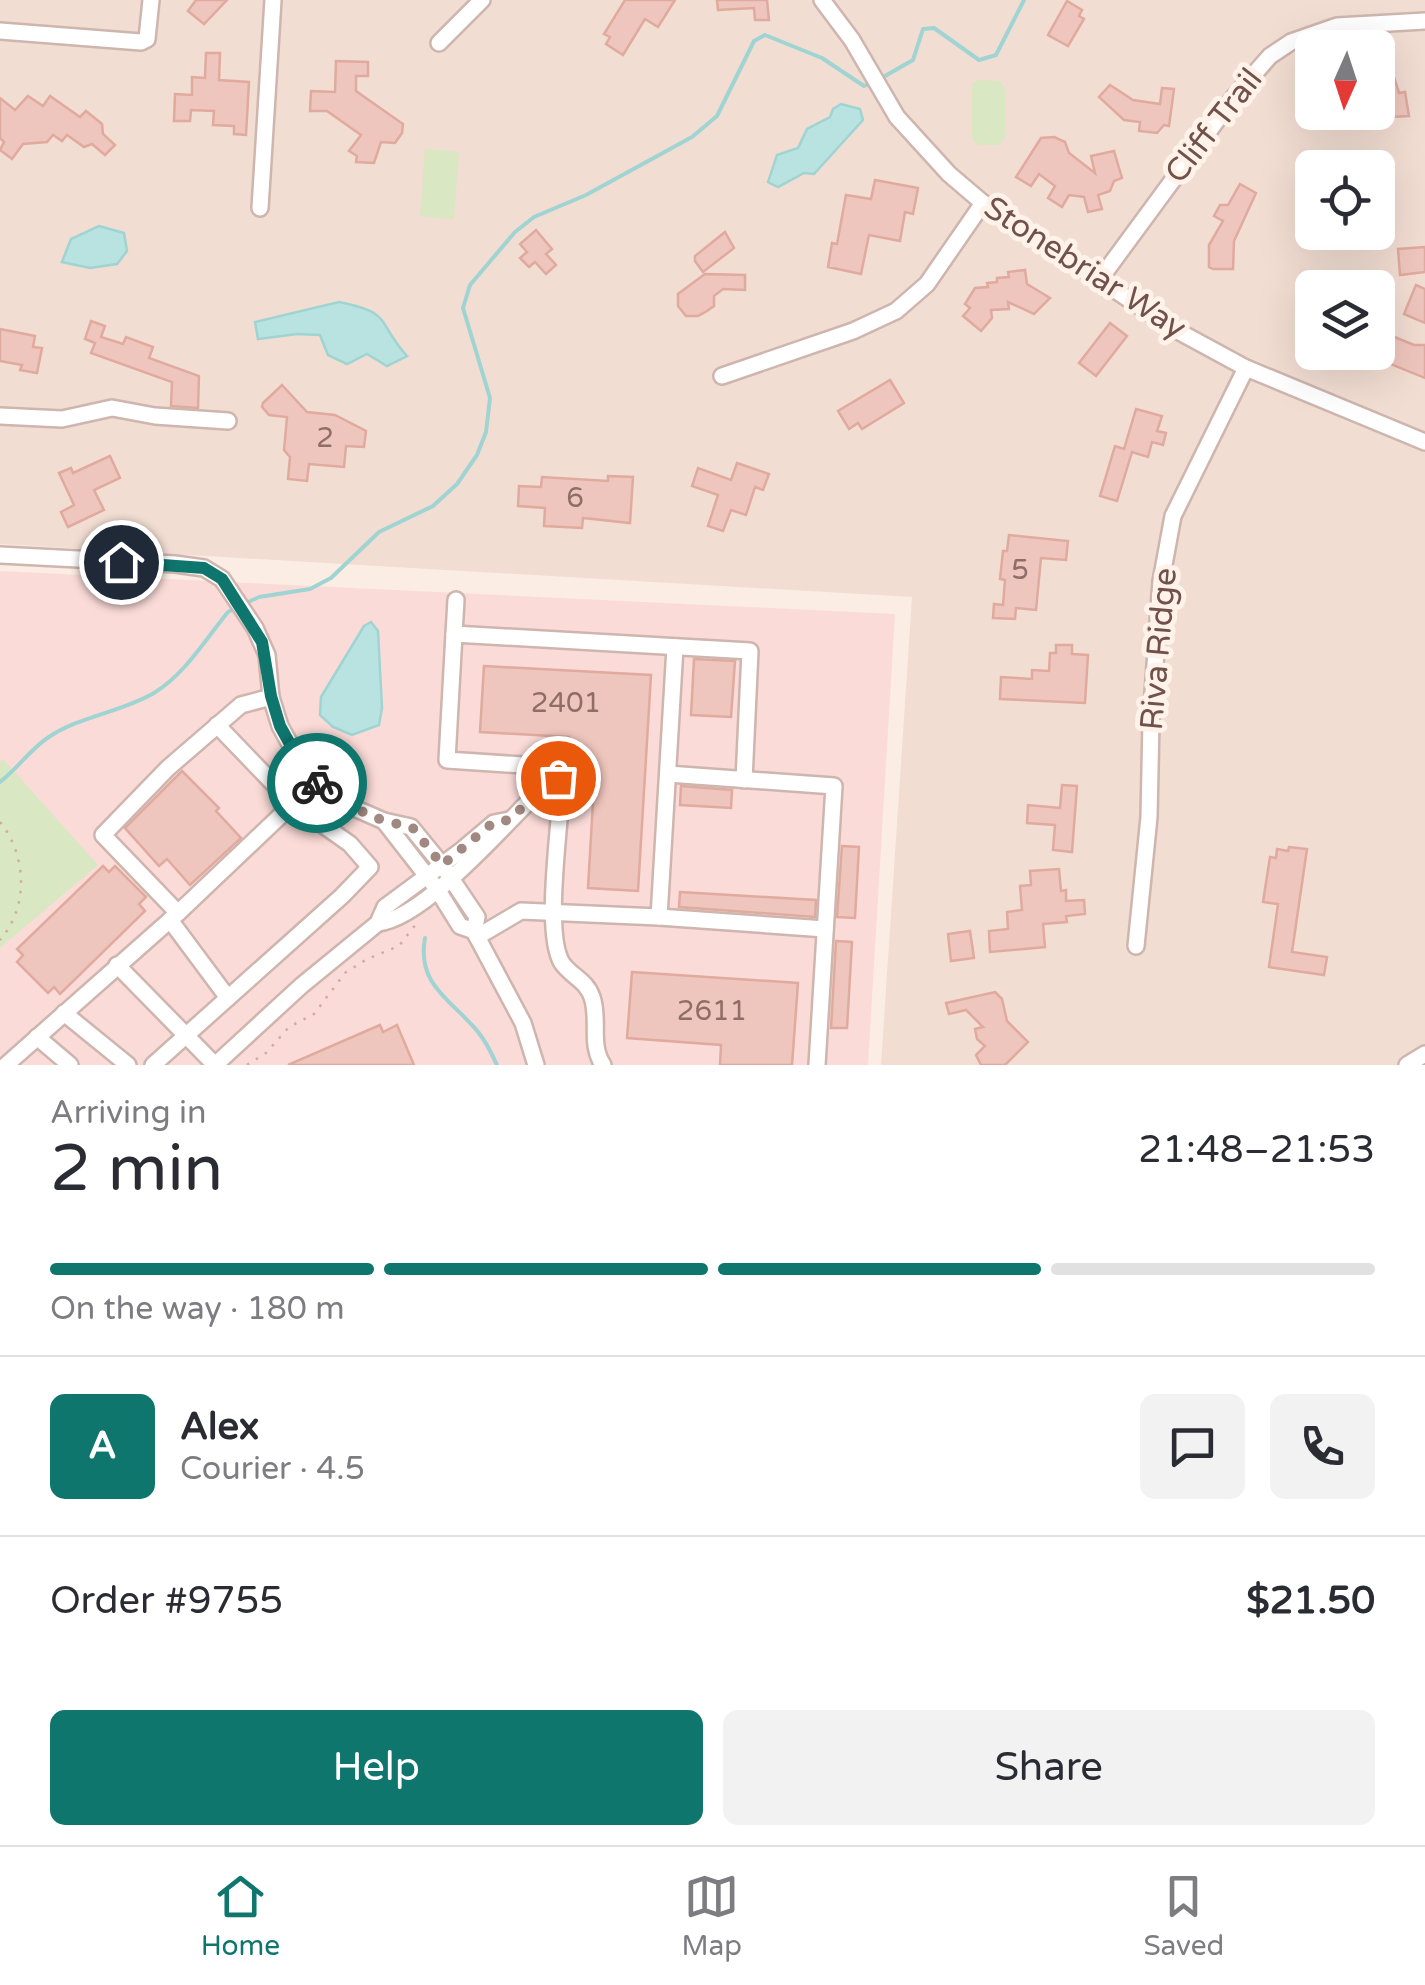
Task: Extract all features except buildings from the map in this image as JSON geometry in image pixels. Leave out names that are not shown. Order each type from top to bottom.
[{"type":"street","points":[[0,31],[141,42],[147,39],[151,0]]},
{"type":"street","points":[[260,208],[273,0]]},
{"type":"street","points":[[439,43],[482,0]]},
{"type":"street","name":"Stonebriar Way","points":[[822,0],[866,64],[886,102],[949,174],[984,203],[1174,328],[1246,368],[1425,442]]},
{"type":"street","name":"Cliff Trail","points":[[1100,279],[1234,97],[1270,56],[1291,42],[1337,26],[1425,21]]},
{"type":"street","points":[[722,376],[896,311],[926,284],[984,203]]},
{"type":"street","name":"Riva Ridge","points":[[1136,946],[1150,817],[1151,721],[1161,581],[1174,516],[1246,368]]},
{"type":"street","points":[[0,416],[62,418],[112,408],[156,416],[228,421]]},
{"type":"street","points":[[0,555],[176,564],[204,568],[222,579],[255,628],[266,655],[271,696],[280,726],[301,764],[316,782],[352,807],[384,821],[412,827],[477,917],[476,934],[523,1024],[536,1065]]},
{"type":"street","points":[[456,600],[446,760],[534,768],[560,807],[555,939],[563,963],[585,981],[594,1002],[595,1053],[603,1065]]},
{"type":"street","points":[[454,634],[750,651],[744,780]]},
{"type":"street","points":[[659,916],[675,647]]},
{"type":"street","points":[[228,998],[174,916],[103,834],[168,768],[240,705],[271,696]]},
{"type":"street","points":[[152,1065],[370,867],[350,844],[292,803],[217,725]]},
{"type":"street","points":[[668,774],[834,786],[817,1065]]},
{"type":"street","points":[[11,1063],[316,782]]},
{"type":"street","points":[[118,965],[215,1065],[378,923],[385,907],[432,883],[494,822],[509,820],[546,785]]},
{"type":"street","points":[[384,821],[460,926],[476,934]]},
{"type":"street","points":[[476,934],[521,911],[659,916],[825,929]]},
{"type":"street","points":[[64,1013],[128,1065]]},
{"type":"street","points":[[37,1037],[70,1065]]},
{"type":"street","points":[[1408,1065],[1425,1054]]},
{"type":"path","points":[[0,940],[14,918],[22,878],[15,846],[2,824]]},
{"type":"path","points":[[247,1065],[266,1053],[289,1027],[314,1014],[346,973],[398,946],[418,921]]},
{"type":"shaded area","points":[[0,0],[1425,0],[1425,1065],[881,1065],[912,597],[0,544]]},
{"type":"shaded area","points":[[0,571],[895,614],[868,1065],[0,1065]]},
{"type":"green space","points":[[979,80],[1000,81],[1005,88],[1005,138],[999,145],[979,145],[972,139],[972,84]]},
{"type":"green space","points":[[425,149],[459,152],[454,219],[420,216]]},
{"type":"green space","points":[[4,760],[98,865],[0,948],[0,761]]},
{"type":"water","points":[[841,104],[860,109],[863,120],[814,174],[804,173],[778,187],[768,182],[777,155],[798,148],[807,129],[830,117]]},
{"type":"water","points":[[99,226],[124,233],[127,251],[117,264],[90,268],[62,262],[71,239]]},
{"type":"water","points":[[339,302],[377,315],[407,356],[387,366],[367,354],[347,364],[328,355],[320,335],[258,339],[255,322]]},
{"type":"water","points":[[371,622],[378,631],[382,708],[379,725],[352,735],[333,727],[320,715],[321,697],[364,626]]},
{"type":"waterway","points":[[878,80],[913,60],[923,29],[934,28],[979,60],[996,55],[1024,0]]},
{"type":"waterway","points":[[244,604],[259,597],[310,589],[331,578],[379,532],[433,506],[457,484],[477,455],[486,432],[490,398],[463,308],[470,285],[515,232],[534,217],[586,195],[692,137],[717,116],[754,41],[765,35],[822,58],[864,86],[869,84]]},
{"type":"waterway","points":[[0,782],[58,731],[141,700],[165,685],[228,612],[236,608]]},
{"type":"waterway","points":[[425,938],[429,977],[479,1033],[497,1065]]},
{"type":"way so far","points":[[317,783],[352,807],[384,821],[412,827],[442,865],[494,822],[509,820],[541,790],[538,779],[543,773],[550,772],[558,778]]},
{"type":"route","points":[[121,562],[204,568],[222,579],[262,642],[280,726],[301,764],[317,783]]}]
